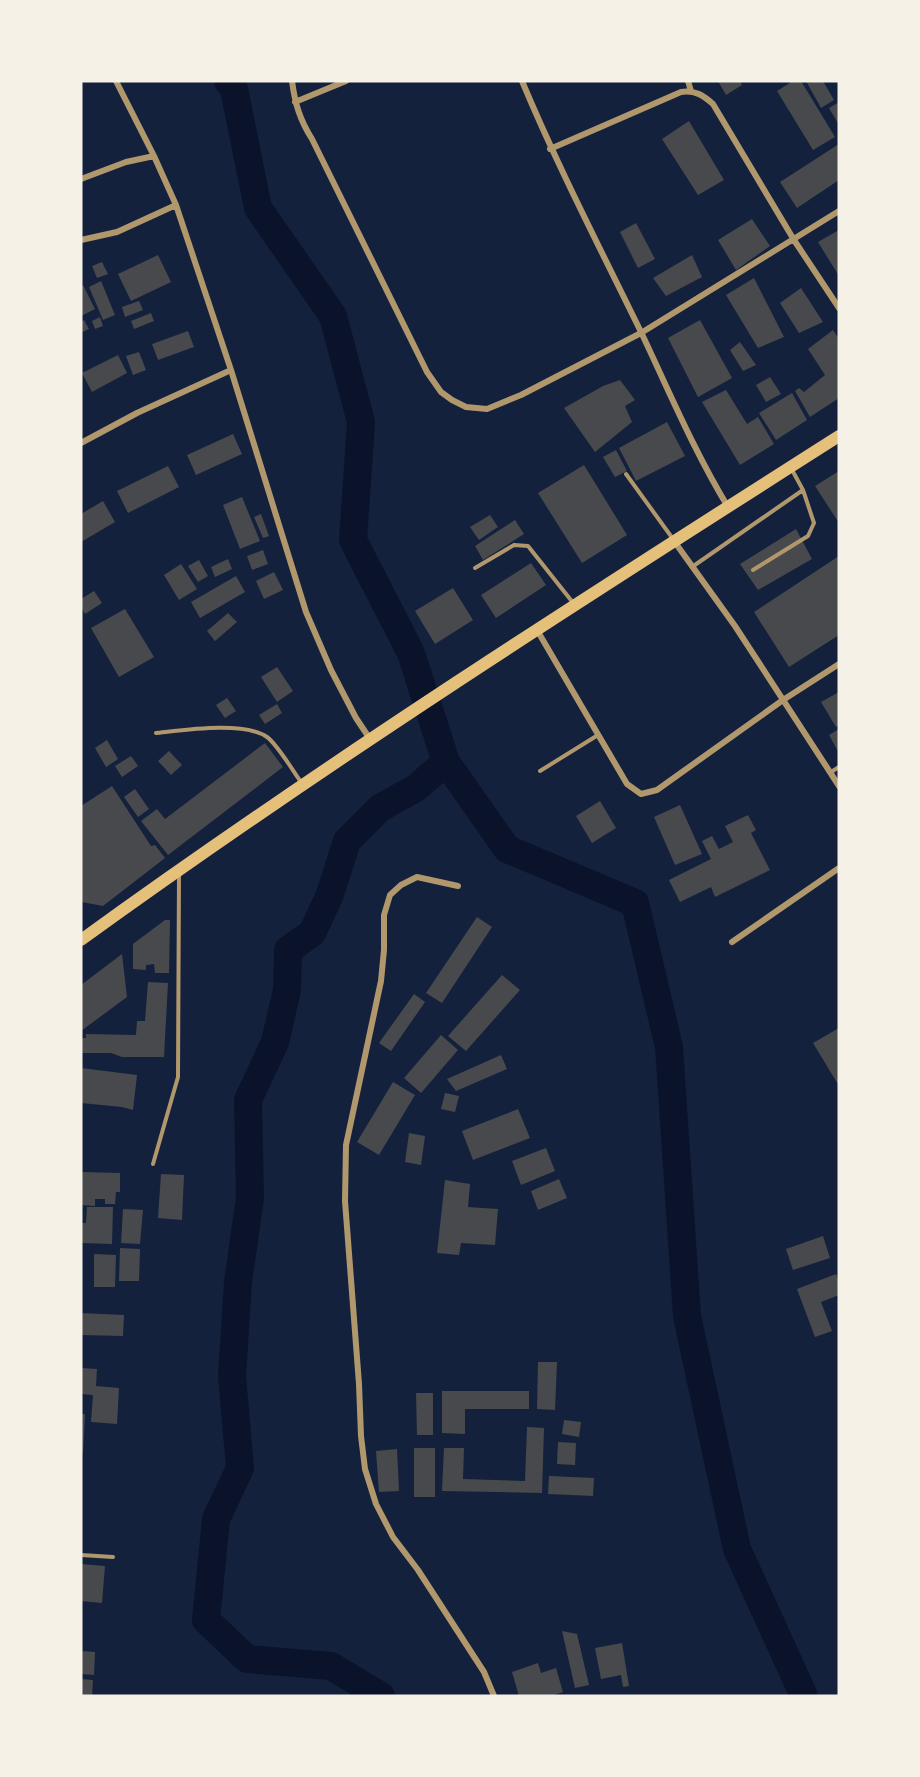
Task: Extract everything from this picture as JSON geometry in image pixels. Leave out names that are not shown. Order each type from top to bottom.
[{"type":"main road","points":[[81,940],[426,700],[839,436]]},
{"type":"street","points":[[116,81],[154,156],[176,206],[231,370],[306,612],[331,670],[356,718],[370,739]]},
{"type":"street","points":[[292,81],[300,119],[427,372],[441,392],[466,407],[487,409],[521,395],[641,333],[839,211]]},
{"type":"street","points":[[295,102],[346,81]]},
{"type":"street","points":[[522,81],[550,149],[705,469],[728,507]]},
{"type":"street","points":[[688,81],[691,91]]},
{"type":"street","points":[[550,149],[681,92],[691,91],[703,96],[713,104],[794,240],[839,308]]},
{"type":"street","points":[[81,179],[126,162],[154,156]]},
{"type":"street","points":[[81,240],[117,232],[176,206]]},
{"type":"street","points":[[81,443],[137,413],[231,370]]},
{"type":"street","points":[[674,541],[735,626],[839,786]]},
{"type":"street","points":[[537,630],[627,784],[640,794],[657,790],[783,700],[839,664]]},
{"type":"street","points":[[732,942],[839,868]]},
{"type":"street","points":[[458,886],[417,877],[401,885],[390,895],[384,915],[381,981],[346,1145],[345,1201],[365,1469],[373,1495],[393,1537],[418,1570],[484,1672],[494,1696]]},
{"type":"lane","points":[[753,570],[808,536],[814,523],[802,490],[790,467]]},
{"type":"lane","points":[[626,474],[674,541]]},
{"type":"lane","points":[[692,567],[802,490]]},
{"type":"lane","points":[[475,568],[514,544],[528,546],[575,605]]},
{"type":"lane","points":[[156,733],[211,728],[253,730],[269,738],[304,785]]},
{"type":"lane","points":[[540,771],[598,735]]},
{"type":"lane","points":[[831,772],[839,767]]},
{"type":"lane","points":[[153,1164],[178,1077],[179,871]]},
{"type":"lane","points":[[81,1556],[113,1557]]},
{"type":"building","points":[[718,81],[740,81],[742,85],[726,95]]},
{"type":"building","points":[[793,81],[801,81],[835,137],[813,150],[777,91]]},
{"type":"building","points":[[806,81],[823,81],[834,100],[821,108]]},
{"type":"building","points":[[839,102],[839,125],[829,108]]},
{"type":"building","points":[[689,121],[724,180],[698,195],[662,139]]},
{"type":"building","points":[[839,144],[839,180],[797,208],[780,182]]},
{"type":"building","points":[[752,219],[770,246],[736,270],[718,240]]},
{"type":"building","points":[[636,223],[655,259],[638,268],[620,232]]},
{"type":"building","points":[[839,230],[839,276],[818,242]]},
{"type":"building","points":[[158,255],[171,282],[131,301],[118,274]]},
{"type":"building","points":[[692,255],[702,277],[666,296],[653,278]]},
{"type":"building","points":[[102,262],[108,274],[97,278],[92,266]]},
{"type":"building","points":[[754,278],[784,337],[758,348],[726,295]]},
{"type":"building","points":[[101,281],[115,315],[103,320],[89,287]]},
{"type":"building","points":[[83,285],[95,309],[81,316],[81,286]]},
{"type":"building","points":[[801,288],[823,322],[799,333],[780,303]]},
{"type":"building","points":[[139,301],[143,310],[125,317],[122,307]]},
{"type":"building","points":[[151,313],[154,321],[134,329],[131,321]]},
{"type":"building","points":[[100,317],[103,326],[95,329],[92,321]]},
{"type":"building","points":[[84,320],[89,329],[82,332],[81,322]]},
{"type":"building","points":[[700,320],[732,378],[698,397],[668,338]]},
{"type":"building","points":[[833,330],[839,339],[839,398],[810,417],[795,391],[799,388],[804,392],[825,375],[808,349]]},
{"type":"building","points":[[188,331],[194,347],[158,360],[152,344]]},
{"type":"building","points":[[740,342],[756,365],[743,371],[730,350]]},
{"type":"building","points":[[139,352],[146,370],[133,375],[126,356]]},
{"type":"building","points":[[118,355],[127,373],[92,392],[82,373]]},
{"type":"building","points":[[770,377],[781,394],[766,402],[756,385]]},
{"type":"building","points":[[620,380],[635,400],[625,406],[632,422],[595,452],[564,408],[603,386]]},
{"type":"building","points":[[726,390],[747,424],[758,417],[774,444],[740,465],[702,402]]},
{"type":"building","points":[[792,393],[807,420],[776,440],[759,413]]},
{"type":"building","points":[[667,422],[685,456],[636,481],[619,448]]},
{"type":"building","points":[[233,434],[242,454],[196,475],[187,455]]},
{"type":"building","points":[[616,450],[627,471],[615,477],[603,457]]},
{"type":"building","points":[[584,465],[627,535],[582,563],[538,493]]},
{"type":"building","points":[[168,466],[179,487],[128,513],[117,491]]},
{"type":"building","points":[[839,471],[839,523],[815,486]]},
{"type":"building","points":[[242,497],[260,541],[240,549],[223,505]]},
{"type":"building","points":[[103,501],[115,522],[81,542],[81,514]]},
{"type":"building","points":[[261,514],[269,536],[263,538],[254,517]]},
{"type":"building","points":[[490,515],[498,527],[479,540],[470,527]]},
{"type":"building","points":[[515,520],[524,534],[483,560],[475,546]]},
{"type":"building","points":[[796,529],[812,559],[758,590],[740,564]]},
{"type":"building","points":[[263,550],[268,564],[252,570],[247,556]]},
{"type":"building","points":[[839,556],[839,635],[789,667],[754,612]]},
{"type":"building","points":[[228,559],[232,569],[215,577],[211,567]]},
{"type":"building","points":[[199,560],[208,576],[198,582],[188,566]]},
{"type":"building","points":[[531,563],[546,585],[496,618],[481,595]]},
{"type":"building","points":[[181,564],[197,589],[179,600],[164,575]]},
{"type":"building","points":[[274,572],[283,590],[264,599],[256,581]]},
{"type":"building","points":[[236,576],[245,592],[200,618],[191,602]]},
{"type":"building","points":[[453,588],[473,620],[435,644],[415,611]]},
{"type":"building","points":[[94,591],[102,603],[85,614],[81,607],[81,599]]},
{"type":"building","points":[[125,609],[154,657],[119,677],[91,628]]},
{"type":"building","points":[[228,613],[237,622],[215,641],[207,631]]},
{"type":"building","points":[[277,667],[293,691],[277,702],[261,677]]},
{"type":"building","points":[[839,692],[839,725],[836,727],[821,702]]},
{"type":"building","points":[[227,698],[236,711],[225,718],[216,705]]},
{"type":"building","points":[[277,704],[282,713],[265,724],[259,715]]},
{"type":"building","points":[[839,729],[839,753],[829,735]]},
{"type":"building","points":[[107,740],[118,759],[106,767],[95,748]]},
{"type":"building","points":[[265,743],[283,767],[168,855],[141,821],[157,809],[165,819]]},
{"type":"building","points":[[169,751],[182,765],[171,775],[158,761]]},
{"type":"building","points":[[131,756],[138,766],[122,777],[115,766]]},
{"type":"building","points":[[112,786],[151,846],[155,845],[165,858],[103,906],[82,902],[81,806]]},
{"type":"building","points":[[135,789],[149,809],[138,817],[124,797]]},
{"type":"building","points":[[600,801],[616,828],[592,843],[576,816]]},
{"type":"building","points":[[680,805],[702,854],[675,865],[654,817]]},
{"type":"building","points":[[748,815],[756,830],[751,833],[770,870],[715,897],[711,887],[680,902],[669,880],[711,859],[702,841],[712,836],[719,849],[733,842],[725,826]]},
{"type":"building","points":[[477,917],[492,927],[442,1003],[426,993]]},
{"type":"building","points":[[165,920],[170,920],[169,973],[155,973],[154,964],[146,965],[146,970],[133,969],[133,944]]},
{"type":"building","points":[[122,954],[127,997],[81,1031],[81,985]]},
{"type":"building","points":[[502,975],[520,990],[466,1051],[448,1036]]},
{"type":"building","points":[[148,982],[168,983],[164,1057],[122,1057],[111,1053],[81,1053],[81,1038],[86,1038],[86,1034],[136,1035],[137,1021],[145,1021]]},
{"type":"building","points":[[414,994],[425,1002],[391,1051],[379,1043]]},
{"type":"building","points":[[839,1028],[839,1086],[813,1043]]},
{"type":"building","points":[[441,1035],[458,1050],[421,1093],[404,1078]]},
{"type":"building","points":[[501,1055],[507,1069],[456,1091],[447,1079]]},
{"type":"building","points":[[81,1068],[137,1075],[133,1110],[81,1103]]},
{"type":"building","points":[[393,1082],[415,1095],[379,1155],[357,1142]]},
{"type":"building","points":[[445,1093],[459,1096],[455,1112],[441,1109]]},
{"type":"building","points":[[518,1109],[530,1138],[473,1160],[462,1131]]},
{"type":"building","points":[[409,1133],[425,1136],[421,1165],[405,1162]]},
{"type":"building","points":[[546,1148],[555,1171],[521,1185],[512,1161]]},
{"type":"building","points":[[81,1172],[120,1173],[120,1192],[116,1192],[115,1204],[105,1204],[105,1199],[95,1199],[95,1206],[81,1205]]},
{"type":"building","points":[[161,1174],[184,1175],[182,1220],[158,1218]]},
{"type":"building","points":[[559,1179],[567,1198],[538,1210],[531,1191]]},
{"type":"building","points":[[445,1180],[470,1184],[468,1207],[498,1209],[495,1245],[461,1243],[459,1255],[437,1253]]},
{"type":"building","points":[[87,1207],[113,1207],[112,1244],[81,1243],[81,1223],[86,1223]]},
{"type":"building","points":[[123,1209],[143,1210],[140,1244],[121,1243]]},
{"type":"building","points":[[823,1236],[830,1258],[793,1270],[786,1249]]},
{"type":"building","points":[[120,1248],[140,1249],[139,1281],[119,1281]]},
{"type":"building","points":[[94,1254],[116,1255],[115,1287],[94,1287]]},
{"type":"building","points":[[836,1274],[839,1282],[839,1295],[821,1302],[832,1331],[815,1337],[797,1289]]},
{"type":"building","points":[[81,1313],[124,1315],[123,1336],[81,1335]]},
{"type":"building","points":[[538,1362],[557,1362],[555,1410],[537,1409]]},
{"type":"building","points":[[81,1368],[97,1369],[96,1386],[119,1388],[117,1424],[91,1422],[93,1395],[81,1394]]},
{"type":"building","points":[[442,1391],[529,1391],[529,1409],[465,1409],[465,1434],[442,1433]]},
{"type":"building","points":[[416,1393],[433,1393],[433,1435],[417,1435]]},
{"type":"building","points":[[81,1414],[85,1414],[83,1453],[81,1453]]},
{"type":"building","points":[[564,1420],[581,1422],[579,1437],[562,1434]]},
{"type":"building","points":[[527,1427],[544,1428],[542,1493],[442,1491],[444,1448],[464,1448],[463,1479],[525,1481]]},
{"type":"building","points":[[558,1442],[576,1443],[575,1465],[557,1464]]},
{"type":"building","points":[[414,1448],[435,1448],[435,1497],[414,1497]]},
{"type":"building","points":[[397,1449],[399,1491],[379,1492],[376,1451]]},
{"type":"building","points":[[549,1476],[594,1478],[593,1496],[548,1494]]},
{"type":"building","points":[[81,1564],[105,1566],[102,1603],[81,1601]]},
{"type":"building","points":[[562,1631],[577,1634],[589,1685],[575,1688]]},
{"type":"building","points":[[622,1643],[629,1686],[623,1687],[621,1675],[601,1679],[595,1648]]},
{"type":"building","points":[[81,1651],[95,1652],[94,1675],[81,1674]]},
{"type":"building","points":[[538,1663],[541,1673],[556,1668],[563,1692],[551,1696],[519,1696],[512,1672]]},
{"type":"building","points":[[81,1679],[93,1680],[92,1696],[81,1696]]},
{"type":"waterway","points":[[228,81],[234,89],[258,208],[333,316],[361,422],[353,540],[411,653],[446,762],[507,849],[635,903],[669,1047],[687,1316],[737,1549],[804,1696]]},
{"type":"waterway","points":[[381,1696],[331,1666],[247,1659],[206,1620],[216,1519],[240,1468],[232,1376],[238,1282],[250,1198],[248,1100],[275,1042],[287,990],[288,950],[312,933],[329,897],[347,841],[380,808],[416,788],[446,762]]}]
